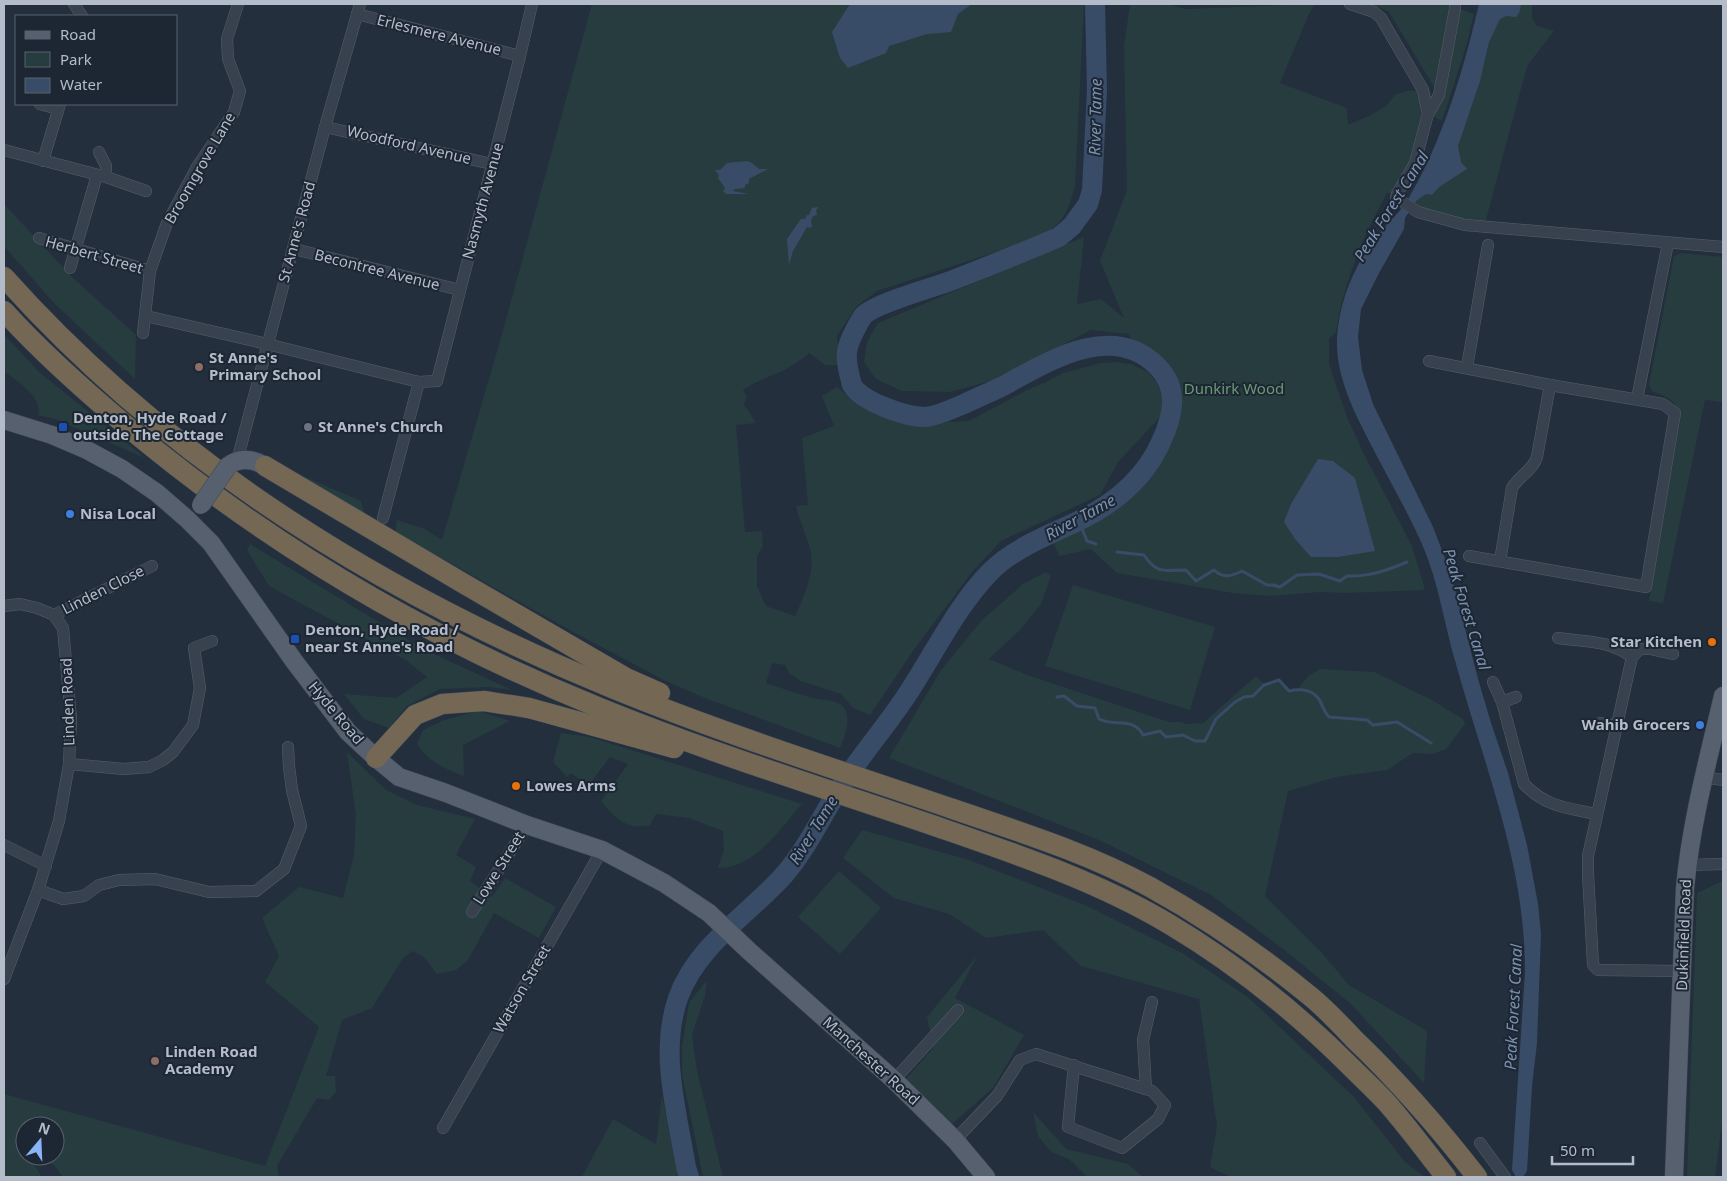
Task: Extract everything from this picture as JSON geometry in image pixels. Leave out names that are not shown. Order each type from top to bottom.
[{"type":"highway","points":[[4,277],[35,312],[100,375],[178,442],[274,511],[358,564],[440,610],[539,657],[613,689],[1047,841],[1104,864],[1148,886],[1198,915],[1259,956],[1314,998],[1398,1082],[1477,1177]]},
{"type":"highway","points":[[4,311],[98,402],[174,466],[267,533],[347,584],[447,640],[520,674],[693,748]]},
{"type":"highway","points":[[266,466],[626,678],[703,719]]},
{"type":"highway","points":[[376,758],[415,715],[442,704],[484,702],[529,708],[693,748],[1042,863],[1100,887],[1167,923],[1224,959],[1269,992],[1330,1046],[1385,1101],[1446,1177]]},
{"type":"main road","name":"Hyde Road","points":[[4,420],[52,435],[87,450],[122,469],[157,493],[187,520],[211,543],[294,661],[348,732],[399,777],[446,793],[527,825],[602,850],[664,883],[709,913],[749,951]]},
{"type":"main road","points":[[233,463],[251,460],[266,466]]},
{"type":"main road","name":"St Anne's Road","points":[[187,520],[233,463]]},
{"type":"main road","name":"Dukinfield Road","points":[[1674,1177],[1687,866],[1692,829],[1723,696]]},
{"type":"main road","name":"Manchester Road","points":[[749,951],[894,1080],[955,1140],[986,1177]]},
{"type":"street","points":[[74,4],[81,15]]},
{"type":"street","name":"Broomgrove Lane","points":[[143,333],[150,271],[167,223],[197,167],[234,112],[240,91],[228,59],[226,38],[238,4]]},
{"type":"street","name":"Nasmyth Avenue","points":[[419,382],[437,380],[532,4]]},
{"type":"street","points":[[1350,4],[1374,12],[1381,18],[1423,90],[1428,114]]},
{"type":"street","points":[[1455,4],[1456,9],[1439,95],[1428,114],[1416,163],[1396,194],[1396,198],[1400,202],[1418,212],[1465,225],[1723,247]]},
{"type":"street","name":"Erlesmere Avenue","points":[[358,9],[520,56]]},
{"type":"street","name":"St Anne's Road","points":[[233,463],[294,249],[325,126],[358,9]]},
{"type":"street","points":[[48,162],[59,106]]},
{"type":"street","name":"Woodford Avenue","points":[[325,126],[492,164]]},
{"type":"street","points":[[4,150],[101,176],[146,191]]},
{"type":"street","points":[[70,268],[106,166],[99,152]]},
{"type":"street","name":"Herbert Street","points":[[39,238],[150,271]]},
{"type":"street","points":[[1637,399],[1668,243]]},
{"type":"street","points":[[1467,367],[1488,245]]},
{"type":"street","name":"Becontree Avenue","points":[[294,249],[460,290]]},
{"type":"street","points":[[146,316],[419,382],[383,518]]},
{"type":"street","points":[[1429,361],[1467,367],[1550,385],[1663,404],[1675,414],[1646,587],[1469,556]]},
{"type":"street","points":[[1500,561],[1512,488],[1516,481],[1535,464],[1550,385]]},
{"type":"street","name":"Linden Close","points":[[54,615],[152,566]]},
{"type":"street","points":[[4,606],[20,604],[54,615]]},
{"type":"street","name":"Linden Road","points":[[4,979],[46,866],[59,821],[69,764],[71,719],[67,660],[63,628],[54,615]]},
{"type":"street","points":[[1558,638],[1610,644],[1621,648],[1632,657]]},
{"type":"street","points":[[69,764],[124,769],[149,767],[173,752],[193,725],[200,688],[194,648],[212,641]]},
{"type":"street","points":[[1673,654],[1640,649],[1632,657],[1588,856],[1588,874],[1592,964],[1598,970],[1682,971]]},
{"type":"street","points":[[1494,682],[1502,702],[1524,784],[1533,794],[1552,805],[1597,814]]},
{"type":"street","points":[[1502,702],[1516,698]]},
{"type":"street","points":[[1600,723],[1617,726]]},
{"type":"street","points":[[35,895],[64,899],[84,896],[99,886],[119,880],[155,879],[209,892],[256,891],[284,869],[301,826],[291,782],[288,747]]},
{"type":"street","points":[[1704,777],[1723,780]]},
{"type":"street","name":"Lowe Street","points":[[472,912],[527,825]]},
{"type":"street","points":[[4,845],[46,866]]},
{"type":"street","name":"Watson Street","points":[[443,1128],[602,850]]},
{"type":"street","points":[[1687,866],[1723,864]]},
{"type":"street","points":[[1146,1089],[1143,1040],[1152,1002]]},
{"type":"street","points":[[894,1080],[958,1010]]},
{"type":"street","points":[[955,1140],[997,1096],[1020,1060],[1036,1054],[1074,1065],[1152,1091],[1165,1105],[1158,1119],[1122,1148],[1068,1127],[1074,1065]]},
{"type":"street","points":[[1480,1143],[1505,1177]]},
{"type":"green space","points":[[592,4],[1084,4],[1075,186],[1067,210],[1060,221],[1041,237],[877,291],[856,307],[837,336],[841,365],[825,365],[809,353],[793,365],[743,390],[747,397],[744,404],[756,423],[736,425],[745,532],[762,531],[763,546],[757,556],[757,586],[766,606],[795,616],[805,592],[811,565],[810,548],[796,506],[808,505],[802,438],[834,426],[822,396],[837,387],[849,397],[864,405],[900,417],[953,422],[969,421],[1063,373],[1101,363],[1115,362],[1131,364],[1148,372],[1164,396],[1162,415],[1118,462],[1100,495],[1001,541],[972,572],[913,651],[870,715],[853,708],[841,694],[801,681],[790,674],[785,665],[772,663],[766,683],[817,699],[835,702],[844,708],[847,713],[847,725],[840,748],[705,698],[666,681],[573,632],[395,532],[397,520],[425,529],[442,540],[501,338]]},
{"type":"green space","name":"Dunkirk Wood","points":[[1130,4],[1168,4],[1186,9],[1315,4],[1308,16],[1280,83],[1347,108],[1348,125],[1369,116],[1386,106],[1395,95],[1406,91],[1423,90],[1428,113],[1439,95],[1389,12],[1372,4],[1456,4],[1458,8],[1474,14],[1466,47],[1442,121],[1429,114],[1415,163],[1397,194],[1387,193],[1378,209],[1355,261],[1343,297],[1336,333],[1329,338],[1329,364],[1347,417],[1412,546],[1425,590],[1320,592],[1269,596],[1233,593],[1117,573],[1091,549],[1059,556],[1050,534],[1084,519],[1117,499],[1144,470],[1156,453],[1165,435],[1171,416],[1172,398],[1166,377],[1140,350],[1128,334],[1091,330],[994,380],[950,392],[902,391],[876,379],[864,362],[867,342],[878,323],[1084,237],[1077,304],[1101,299],[1124,318],[1100,261],[1127,190],[1124,46]]},
{"type":"green space","points":[[1492,4],[1532,4],[1532,18],[1537,26],[1554,31],[1527,66],[1484,227],[1408,206],[1416,194]]},
{"type":"green space","points":[[4,204],[72,277],[136,335],[135,379],[54,303],[4,246]]},
{"type":"green space","points":[[1681,253],[1723,257],[1723,402],[1705,400],[1663,603],[1649,601],[1680,421],[1672,400],[1652,391],[1649,384],[1674,256]]},
{"type":"green space","points":[[4,334],[38,371],[145,458],[55,419],[38,415],[39,408],[33,396],[4,371]]},
{"type":"green space","points":[[291,471],[361,501],[365,515]]},
{"type":"green space","points":[[250,544],[425,650],[512,690],[488,687],[440,689],[407,706],[389,728],[364,719],[344,694],[396,698],[427,677],[407,661],[269,586],[247,550]]},
{"type":"green space","points":[[1046,572],[1051,576],[1041,604],[1020,630],[989,659],[1027,675],[1169,722],[1203,723],[1256,676],[1264,684],[1279,680],[1290,691],[1298,689],[1308,676],[1320,669],[1374,672],[1430,699],[1463,719],[1465,724],[1446,749],[1433,754],[1413,753],[1387,770],[1336,777],[1288,791],[1265,896],[1322,953],[1349,985],[1427,1031],[1424,1083],[1351,1004],[1283,949],[1211,895],[1099,840],[889,758],[941,670],[981,621],[1023,584]]},
{"type":"green space","points":[[1073,585],[1215,627],[1190,710],[1045,666]]},
{"type":"green space","points":[[478,711],[510,721],[463,745],[464,776],[438,764],[427,756],[417,744],[423,730],[444,720]]},
{"type":"green space","points":[[561,733],[590,737],[802,804],[776,835],[755,854],[744,862],[718,868],[724,849],[723,831],[689,818],[656,814],[650,825],[634,826],[622,821],[601,801],[628,764],[610,757],[588,786],[571,773],[567,777],[553,762]]},
{"type":"green space","points":[[347,752],[386,790],[417,805],[475,819],[456,855],[476,867],[470,881],[492,897],[505,878],[556,907],[539,938],[494,913],[468,960],[456,970],[437,974],[424,957],[413,951],[403,958],[372,1008],[342,1020],[326,1076],[335,1076],[336,1092],[329,1100],[317,1098],[277,1166],[279,1177],[63,1177],[55,1166],[65,1166],[65,1116],[15,1116],[15,1166],[35,1166],[42,1177],[4,1177],[4,1094],[265,1166],[319,1027],[265,982],[279,956],[262,918],[299,887],[343,898],[354,855],[356,815]]},
{"type":"green space","points":[[862,830],[969,860],[1087,906],[1184,954],[1249,998],[1354,1097],[1405,1162],[1425,1177],[1231,1177],[1210,1167],[1217,1126],[1199,999],[1081,966],[1043,930],[986,938],[949,914],[894,898],[843,858]]},
{"type":"green space","points":[[839,871],[881,908],[840,954],[798,917]]},
{"type":"green space","points":[[1723,882],[1723,1114],[1715,1177],[1687,1177],[1697,893]]},
{"type":"green space","points":[[977,956],[955,998],[1024,1035],[993,1088],[952,1124],[905,1080],[933,1048],[927,1017]]},
{"type":"green space","points":[[707,980],[705,996],[692,1034],[697,1071],[723,1177],[703,1177],[682,1074],[682,1046],[689,1003]]},
{"type":"green space","points":[[662,1095],[678,1177],[582,1177],[613,1119],[656,1144]]},
{"type":"green space","points":[[1033,1112],[1066,1149],[1128,1164],[1143,1177],[1087,1177],[1070,1160],[1050,1151],[1038,1136]]},
{"type":"water","points":[[850,4],[972,4],[958,14],[951,32],[927,34],[889,46],[886,53],[848,68],[840,58],[832,32]]},
{"type":"water","points":[[1479,4],[1521,4],[1516,17],[1506,16],[1500,19],[1489,42],[1480,81],[1458,146],[1461,162],[1467,169],[1439,187],[1432,195],[1426,194],[1416,201],[1405,218],[1404,229],[1361,309],[1358,337],[1362,370],[1373,404],[1433,527],[1451,574],[1478,679],[1508,773],[1527,845],[1538,904],[1541,934],[1537,1043],[1532,1086],[1527,1171],[1523,1177],[1516,1177],[1512,1170],[1525,973],[1519,894],[1511,855],[1428,559],[1351,402],[1342,378],[1337,352],[1338,324],[1350,281],[1364,254],[1408,200],[1430,156],[1455,92]]},
{"type":"water","points":[[747,161],[759,169],[768,169],[749,179],[749,183],[745,185],[745,188],[733,191],[749,194],[726,194],[723,191],[725,188],[715,170],[720,170],[727,163]]},
{"type":"water","points":[[818,207],[816,210],[817,215],[813,216],[811,221],[811,228],[807,227],[793,251],[789,265],[787,239],[801,219],[805,219],[809,215],[812,208]]},
{"type":"water","points":[[1318,459],[1333,461],[1355,478],[1375,551],[1338,557],[1311,557],[1295,539],[1284,522],[1291,504]]},
{"type":"waterway","name":"River Tame","points":[[689,1177],[675,1104],[670,1061],[673,1019],[678,998],[687,979],[710,946],[770,890],[792,865],[841,786],[904,700],[958,613],[978,585],[999,564],[1029,544],[1101,509],[1125,490],[1136,480],[1154,456],[1169,422],[1172,393],[1164,375],[1157,366],[1139,353],[1120,346],[1099,346],[1079,350],[1038,367],[964,404],[940,414],[925,417],[896,411],[874,403],[865,397],[852,385],[847,364],[847,353],[852,337],[863,316],[869,311],[891,301],[1020,254],[1059,237],[1072,226],[1088,204],[1092,190],[1097,90],[1095,4]]},
{"type":"waterway","points":[[1079,521],[1087,541],[1096,544]]},
{"type":"waterway","points":[[1117,552],[1144,555],[1158,569],[1167,571],[1186,570],[1196,581],[1214,570],[1224,576],[1242,571],[1267,585],[1280,587],[1297,575],[1319,574],[1340,581],[1347,576],[1378,572],[1407,562]]},
{"type":"waterway","points":[[1057,697],[1064,696],[1077,706],[1095,708],[1099,719],[1135,726],[1143,735],[1160,731],[1166,737],[1183,735],[1195,741],[1205,741],[1216,719],[1235,702],[1244,697],[1253,696],[1264,685],[1279,680],[1289,691],[1303,690],[1315,695],[1329,717],[1367,720],[1373,725],[1397,722],[1431,743]]},
{"type":"place","name":"St Anne's Primary School","points":[[199,367]]},
{"type":"place","name":"Denton, Hyde Road / outside The Cottage","points":[[63,427]]},
{"type":"place","name":"St Anne's Church","points":[[308,427]]},
{"type":"place","name":"Nisa Local","points":[[70,514]]},
{"type":"place","name":"Denton, Hyde Road / near St Anne's Road","points":[[295,639]]},
{"type":"place","name":"Star Kitchen","points":[[1712,642]]},
{"type":"place","name":"Wahib Grocers","points":[[1700,725]]},
{"type":"place","name":"Lowes Arms","points":[[516,786]]},
{"type":"place","name":"Linden Road Academy","points":[[155,1061]]},
{"type":"water label","name":"Peak Forest Canal","points":[[1391,206]]},
{"type":"water label","name":"Peak Forest Canal","points":[[1467,609]]},
{"type":"water label","name":"Peak Forest Canal","points":[[1513,1007]]}]
